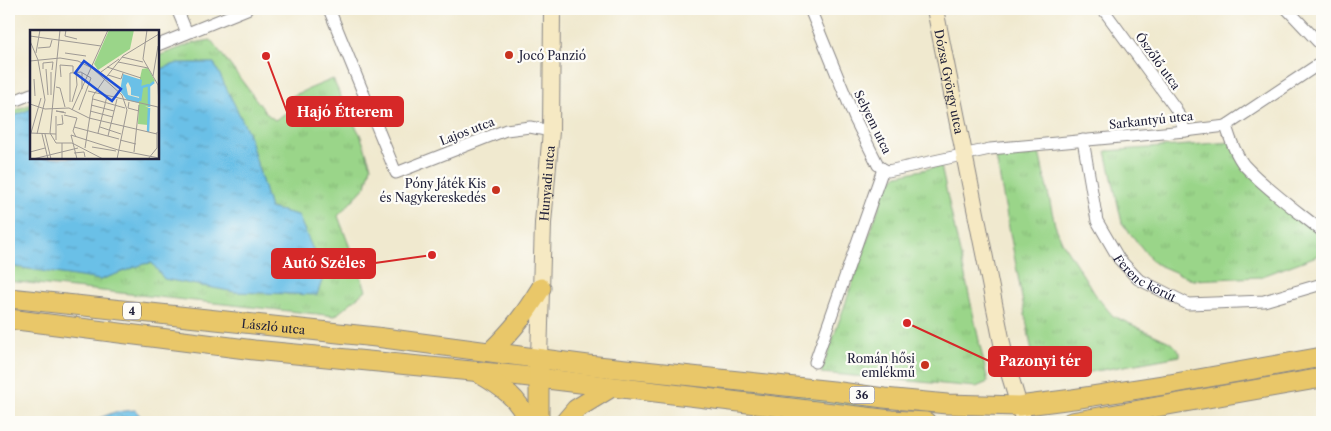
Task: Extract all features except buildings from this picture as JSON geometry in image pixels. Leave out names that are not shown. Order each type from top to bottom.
[{"type":"main road","points":[[491,351],[522,319],[541,288]]},
{"type":"main road","name":"László utca","points":[[9,298],[491,351],[539,358]]},
{"type":"main road","name":"László utca","points":[[9,319],[254,350],[539,378]]},
{"type":"main road","name":"36","points":[[539,358],[1021,414],[1131,390],[1322,357]]},
{"type":"main road","points":[[539,358],[539,422]]},
{"type":"main road","name":"4","points":[[472,370],[513,396],[528,422]]},
{"type":"main road","name":"36","points":[[539,378],[891,420],[926,422]]},
{"type":"main road","points":[[1071,422],[1322,378]]},
{"type":"main road","points":[[565,422],[576,409],[612,387]]},
{"type":"street","points":[[177,9],[187,33]]},
{"type":"street","points":[[159,44],[247,9]]},
{"type":"street","name":"Lajos utca","points":[[329,9],[396,173],[506,130],[530,127],[551,131]]},
{"type":"street","name":"Hunyadi utca","points":[[539,358],[543,223],[551,131],[552,9]]},
{"type":"street","name":"Selyem utca","points":[[810,9],[855,119],[878,165],[888,171],[964,153]]},
{"type":"street","name":"Dózsa György utca","points":[[935,9],[1006,363],[1021,414]]},
{"type":"street","name":"Ószőlő utca","points":[[1103,9],[1176,109],[1185,131]]},
{"type":"street","points":[[1288,9],[1322,46]]},
{"type":"street","name":"Sarkantyú utca","points":[[964,153],[995,148],[1226,126],[1322,62]]},
{"type":"street","points":[[9,103],[30,94]]},
{"type":"street","points":[[1226,126],[1231,142],[1243,164],[1283,200],[1322,231]]},
{"type":"street","name":"Ferenc körút","points":[[1083,140],[1097,220],[1118,259],[1138,279],[1188,304],[1264,301],[1322,284]]},
{"type":"street","points":[[815,362],[883,169]]},
{"type":"green space","points":[[211,40],[267,114],[275,120],[295,107],[292,96],[333,79],[360,134],[371,166],[366,186],[338,216],[366,290],[335,316],[9,281],[9,113],[30,104],[30,159],[159,159],[159,56],[193,43]]},
{"type":"green space","points":[[1231,142],[1243,164],[1322,231],[1322,254],[1260,277],[1193,280],[1154,263],[1122,223],[1106,151]]},
{"type":"green space","points":[[1039,152],[1055,225],[1062,242],[1097,297],[1113,316],[1172,343],[1180,352],[1180,356],[1052,379],[1043,376],[1039,372],[1034,363],[996,157]]},
{"type":"green space","points":[[941,166],[988,382],[976,387],[821,373],[887,184],[898,175]]},
{"type":"green space","points":[[697,382],[916,406],[889,410],[717,392],[672,384]]},
{"type":"water","points":[[178,63],[214,63],[248,132],[270,208],[298,215],[324,275],[317,295],[235,292],[164,279],[152,263],[144,264],[100,280],[9,266],[9,118],[30,109],[30,159],[159,159],[159,70]]},
{"type":"water","points":[[135,410],[146,422],[89,422],[115,412]]},
{"type":"place","name":"Jocó Panzió","points":[[509,55]]},
{"type":"place","name":"Hajó Étterem","points":[[266,56]]},
{"type":"place","name":"Póny Játék Kis és Nagykereskedés","points":[[496,190]]},
{"type":"place","name":"Autó Széles","points":[[432,255]]},
{"type":"place","name":"Pazonyi tér","points":[[907,323]]},
{"type":"place","name":"Román hősi emlékmű","points":[[925,365]]}]
